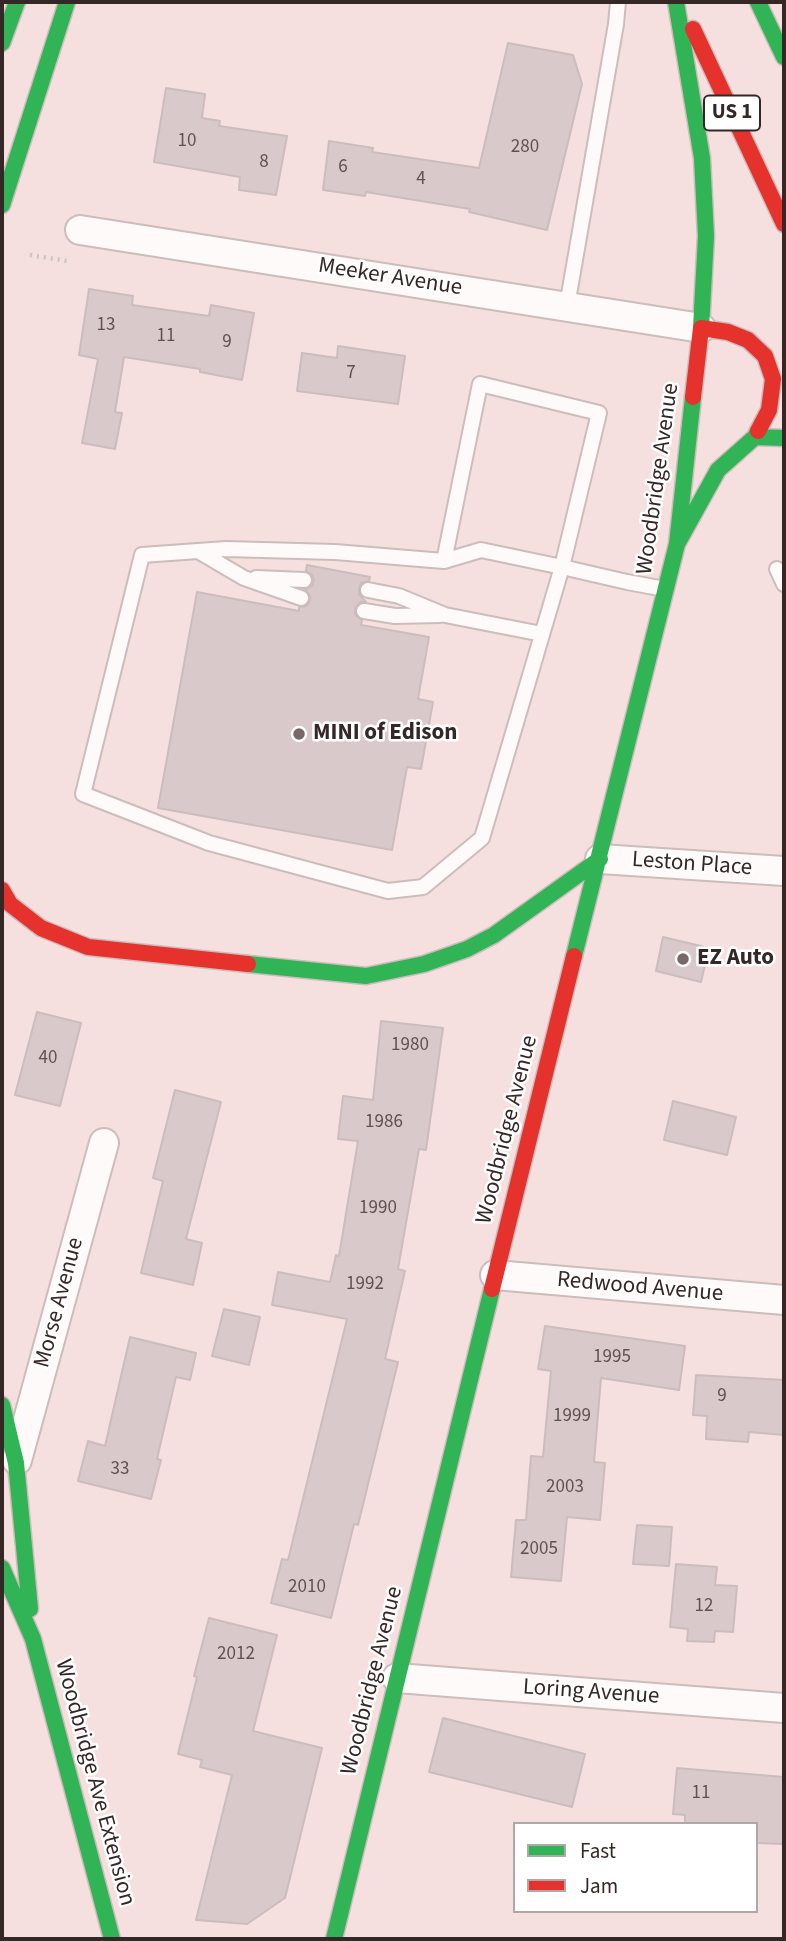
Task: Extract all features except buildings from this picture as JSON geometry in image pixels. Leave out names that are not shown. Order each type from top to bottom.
[{"type":"main road","points":[[2,43],[17,2]]},
{"type":"main road","points":[[2,205],[67,2]]},
{"type":"main road","name":"US 1","points":[[678,2],[784,224]]},
{"type":"main road","name":"Woodbridge Avenue","points":[[334,1939],[495,1275],[677,544],[701,328],[706,236],[702,158],[678,2]]},
{"type":"main road","points":[[758,2],[784,57]]},
{"type":"main road","points":[[677,544],[718,470],[755,437],[768,410],[773,379],[765,356],[748,340],[728,332],[701,328]]},
{"type":"main road","points":[[755,437],[784,438]]},
{"type":"main road","points":[[2,890],[10,904],[41,928],[88,947],[366,976],[424,964],[467,950],[495,935],[600,859]]},
{"type":"main road","name":"Woodbridge Ave Extension","points":[[2,1405],[16,1463],[33,1639]]},
{"type":"main road","name":"Woodbridge Ave Extension","points":[[2,1568],[33,1639],[112,1939]]},
{"type":"street","name":"Meeker Avenue","points":[[79,230],[701,328]]},
{"type":"street","name":"Leston Place","points":[[600,859],[784,871]]},
{"type":"street","name":"Morse Avenue","points":[[16,1463],[104,1143]]},
{"type":"street","name":"Redwood Avenue","points":[[495,1275],[784,1300]]},
{"type":"street","name":"Loring Avenue","points":[[397,1678],[784,1708]]},
{"type":"lane","points":[[567,306],[618,2]]},
{"type":"lane","points":[[444,561],[480,384],[599,413],[562,567],[482,838],[423,887],[388,891],[209,843],[83,794],[142,555],[226,549],[335,552],[444,561],[481,550],[562,567],[666,590]]},
{"type":"lane","points":[[198,551],[244,578],[301,598]]},
{"type":"lane","points":[[777,569],[784,584]]},
{"type":"lane","points":[[244,578],[304,580]]},
{"type":"lane","points":[[368,590],[399,596],[445,615],[542,634]]},
{"type":"lane","points":[[364,611],[395,616],[445,615]]},
{"type":"traffic: fast","points":[[2,43],[17,2]]},
{"type":"traffic: fast","points":[[2,205],[67,2]]},
{"type":"traffic: fast","points":[[676,2],[702,158],[706,236],[701,328]]},
{"type":"traffic: fast","points":[[758,2],[784,57]]},
{"type":"traffic: fast","points":[[574,956],[677,544],[693,397]]},
{"type":"traffic: fast","points":[[677,544],[718,470],[755,437],[758,431]]},
{"type":"traffic: fast","points":[[755,437],[784,438]]},
{"type":"traffic: fast","points":[[248,964],[366,976],[424,964],[467,949],[494,935],[600,859]]},
{"type":"traffic: fast","points":[[334,1939],[492,1289]]},
{"type":"traffic: fast","points":[[2,1405],[16,1463],[30,1609]]},
{"type":"traffic: fast","points":[[2,1568],[33,1639],[112,1939]]},
{"type":"traffic: jam","points":[[693,29],[784,224]]},
{"type":"traffic: jam","points":[[693,397],[701,328],[728,332],[748,340],[765,356],[773,379],[769,410],[758,431]]},
{"type":"traffic: jam","points":[[2,890],[10,904],[41,928],[88,947],[248,964]]},
{"type":"traffic: jam","points":[[492,1289],[574,956]]},
{"type":"place","name":"MINI of Edison","points":[[299,734]]},
{"type":"place","name":"EZ Auto","points":[[683,959]]}]
